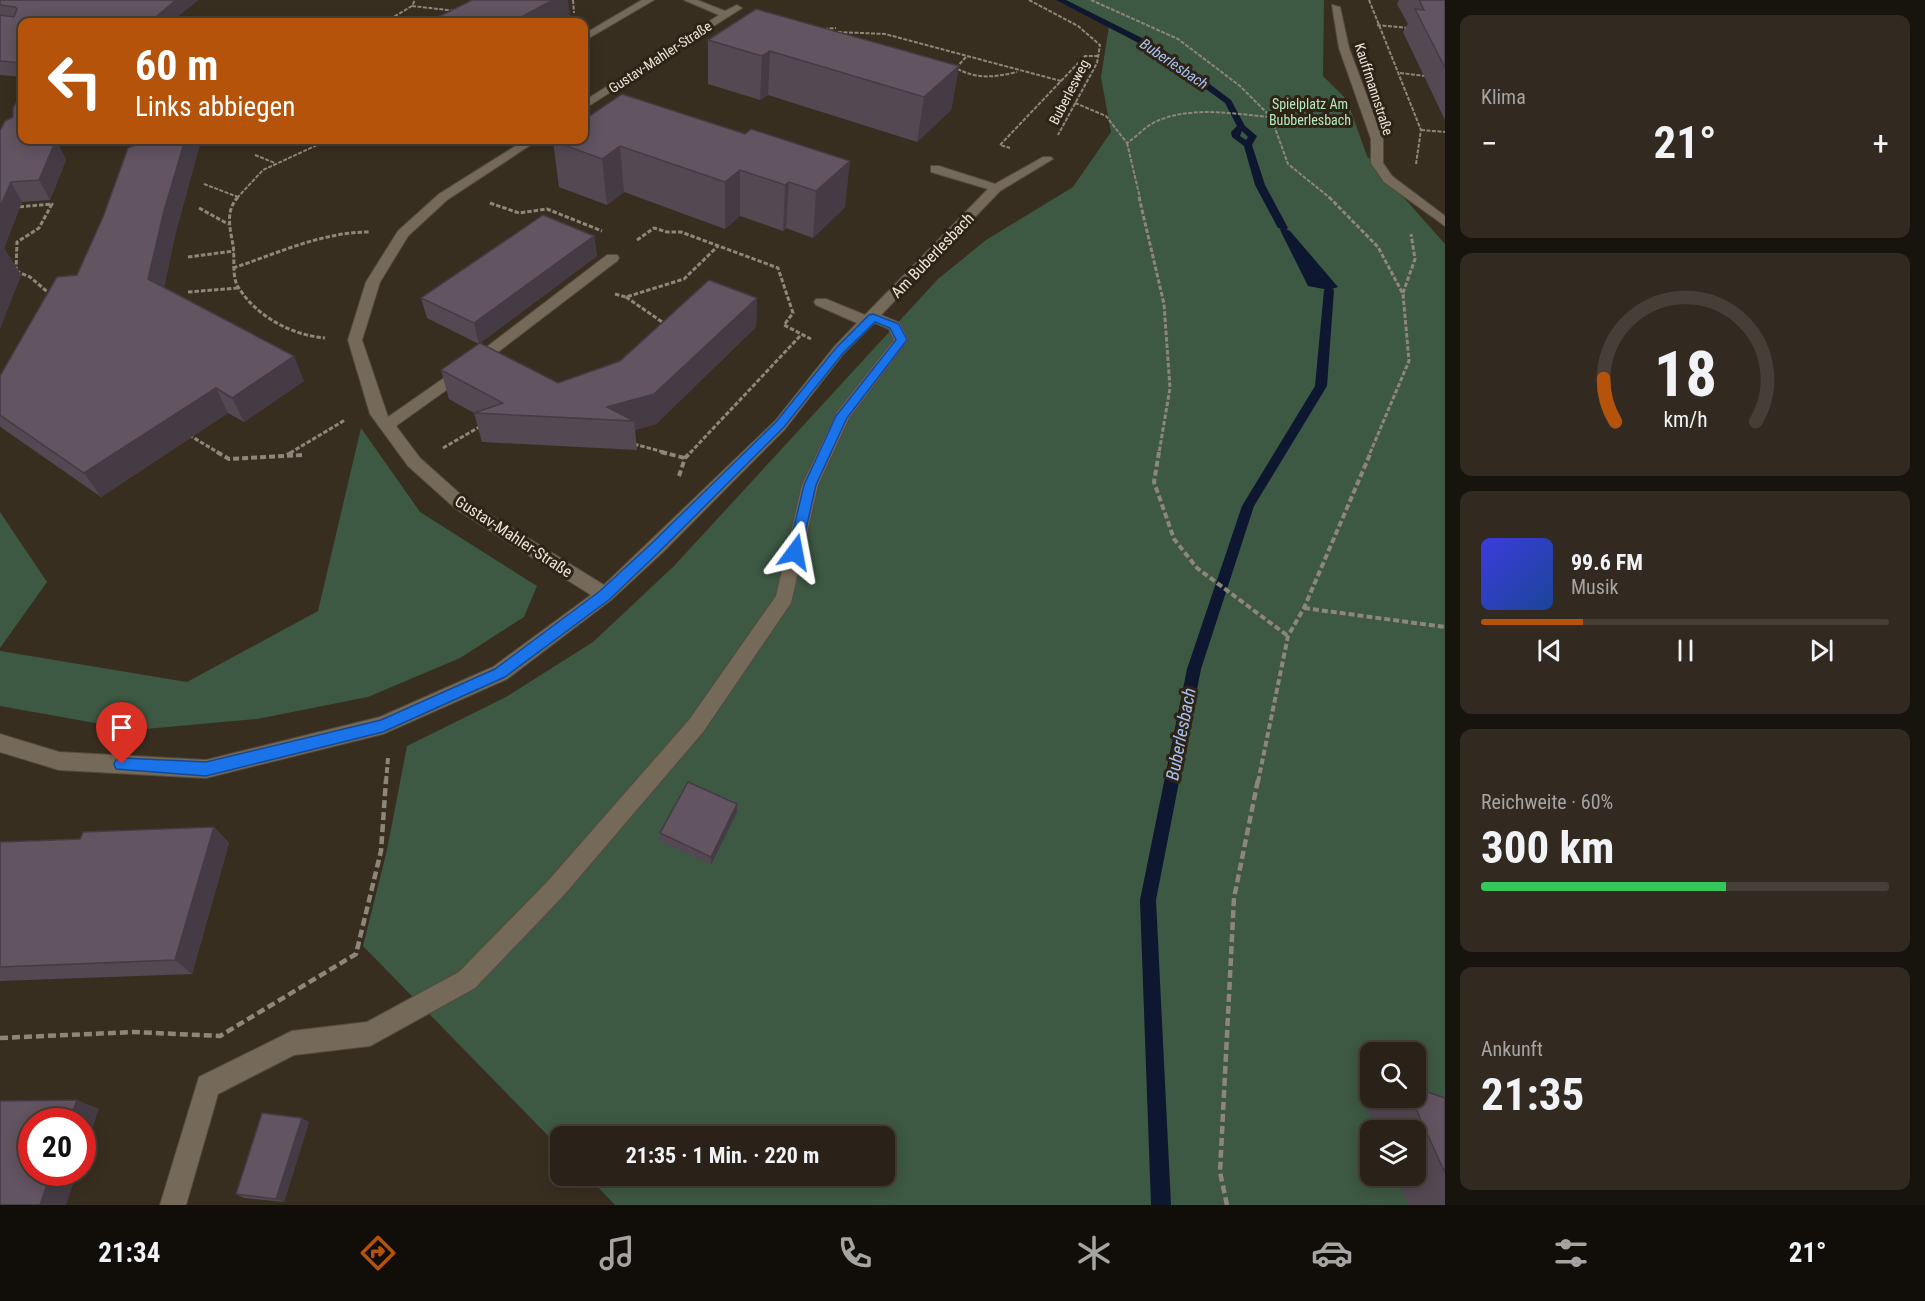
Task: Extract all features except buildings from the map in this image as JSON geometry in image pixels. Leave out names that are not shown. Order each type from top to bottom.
[{"type":"street","points":[[588,36],[649,0]]},
{"type":"street","points":[[689,0],[726,15]]},
{"type":"street","name":"Kauffmannstraße","points":[[1335,7],[1344,48],[1377,139],[1377,163],[1388,179],[1445,222]]},
{"type":"street","name":"Gustav-Mahler-Straße","points":[[588,103],[737,8]]},
{"type":"street","points":[[355,340],[373,282],[403,234],[453,190],[525,144]]},
{"type":"street","name":"Am Buberlesbach","points":[[0,743],[59,761],[206,769],[383,726],[500,673],[605,595],[657,547],[780,424],[839,350],[996,188],[1047,159]]},
{"type":"street","points":[[935,169],[996,188]]},
{"type":"street","points":[[387,425],[472,365],[612,258]]},
{"type":"street","points":[[173,1205],[208,1086],[292,1043],[370,1034],[467,980],[555,888],[696,726],[785,598],[810,485],[842,416],[901,340],[895,326],[821,302]]},
{"type":"street","name":"Gustav-Mahler-Straße","points":[[355,340],[378,414],[414,462],[462,505],[605,595]]},
{"type":"path","points":[[392,18],[412,6],[415,0]]},
{"type":"path","name":"Buberlesweg","points":[[1029,0],[1078,26],[1100,45],[1097,63],[1047,159]]},
{"type":"path","points":[[1091,0],[1178,39],[1240,86],[1271,117],[1288,164],[1340,206],[1378,247],[1403,294],[1409,361],[1304,608],[1288,636],[1234,898],[1220,1172],[1227,1205]]},
{"type":"path","points":[[1369,0],[1421,130],[1413,180],[1420,201],[1410,226],[1415,259],[1403,294]]},
{"type":"path","points":[[412,6],[460,12]]},
{"type":"path","points":[[1377,24],[1411,28]]},
{"type":"path","points":[[817,29],[836,28],[838,32]]},
{"type":"path","points":[[872,32],[876,40]]},
{"type":"path","points":[[822,33],[885,34],[1018,71]]},
{"type":"path","points":[[966,56],[956,68],[984,79],[1025,70],[1061,81]]},
{"type":"path","points":[[1047,159],[1000,145],[1085,56],[1098,56]]},
{"type":"path","points":[[953,75],[964,73]]},
{"type":"path","points":[[1400,74],[1434,77]]},
{"type":"path","points":[[1075,103],[1106,116],[1127,143],[1164,304],[1170,388],[1154,482],[1174,539],[1197,568],[1288,636]]},
{"type":"path","points":[[1127,143],[1154,122],[1185,114],[1223,113],[1271,117]]},
{"type":"path","points":[[1421,130],[1445,132]]},
{"type":"path","points":[[319,144],[263,170],[238,197],[228,219],[234,251],[233,268],[236,284],[256,309],[283,329],[309,338],[355,340]]},
{"type":"path","points":[[255,155],[275,163]]},
{"type":"path","points":[[204,184],[238,197]]},
{"type":"path","points":[[453,190],[519,213],[547,209],[612,234]]},
{"type":"path","points":[[9,208],[52,204],[39,228],[17,242],[16,271]]},
{"type":"path","points":[[199,208],[229,224]]},
{"type":"path","points":[[633,243],[654,228],[667,232],[681,232],[778,268],[793,313],[784,325],[801,335],[685,458],[633,444]]},
{"type":"path","points":[[233,268],[311,240],[350,231],[403,234]]},
{"type":"path","points":[[626,297],[684,279],[718,246]]},
{"type":"path","points":[[188,257],[234,251]]},
{"type":"path","points":[[8,271],[16,271],[30,277],[54,298]]},
{"type":"path","points":[[576,286],[626,297],[668,326]]},
{"type":"path","points":[[188,292],[239,288]]},
{"type":"path","points":[[284,457],[374,402]]},
{"type":"path","points":[[448,445],[489,421]]},
{"type":"path","points":[[184,432],[228,459],[303,455]]},
{"type":"path","points":[[1304,608],[1445,627]]},
{"type":"path","points":[[0,1038],[134,1032],[220,1036],[356,954],[381,851],[389,747]]},
{"type":"green space","name":"Spielplatz Am Bubberlesbach","points":[[1060,0],[1324,0],[1323,76],[1347,100],[1367,156],[1445,244],[1445,1205],[615,1205],[597,1186],[895,1186],[895,1126],[550,1126],[550,1138],[363,946],[387,850],[407,746],[506,697],[593,642],[674,566],[938,279],[986,240],[1073,187],[1111,132],[1101,77],[1109,26],[1176,65],[1182,65],[1078,7]]},
{"type":"green space","points":[[361,428],[420,512],[537,586],[524,617],[460,658],[368,697],[257,719],[134,730],[0,706],[0,651],[187,682],[318,611]]},
{"type":"green space","points":[[0,512],[47,582],[0,648]]},
{"type":"water","points":[[1280,229],[1290,231],[1338,287],[1329,290],[1308,286],[1281,232]]},
{"type":"waterway","name":"Buberlesbach","points":[[1060,0],[1157,49],[1228,102],[1242,127]]},
{"type":"waterway","name":"Buberlesbach","points":[[1242,127],[1253,136],[1248,145]]},
{"type":"waterway","name":"Buberlesbach","points":[[1242,127],[1235,132],[1236,137],[1248,145]]},
{"type":"waterway","name":"Buberlesbach","points":[[1248,145],[1260,185],[1283,228]]},
{"type":"waterway","name":"Buberlesbach","points":[[1161,1205],[1148,900],[1194,669],[1248,506],[1321,386],[1329,290]]},
{"type":"route","points":[[122,764],[206,769],[383,726],[500,673],[605,595],[657,547],[780,424],[839,350],[873,317],[895,326],[901,340],[842,416],[810,485],[795,552]]}]
